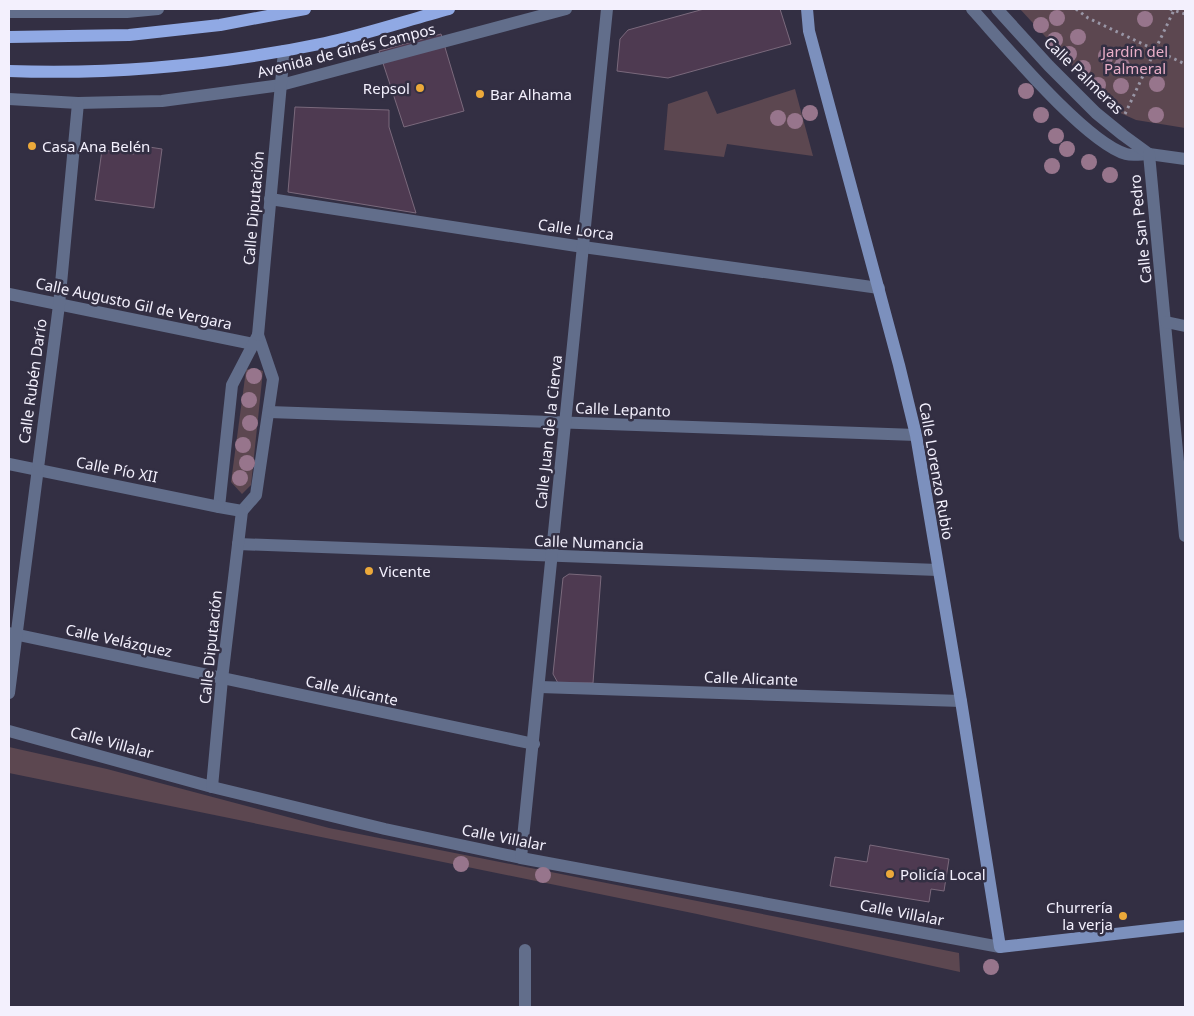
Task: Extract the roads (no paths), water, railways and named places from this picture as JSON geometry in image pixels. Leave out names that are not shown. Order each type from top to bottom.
[{"type":"main road","points":[[9,36],[129,35],[220,25],[305,9]]},
{"type":"main road","name":"Avenida de Ginés Campos","points":[[9,71],[71,73],[152,70],[284,51],[327,42],[449,9]]},
{"type":"main road","points":[[798,9],[809,31]]},
{"type":"main road","name":"Calle Lorenzo Rubio","points":[[807,9],[809,31],[879,288],[916,435],[1000,947]]},
{"type":"main road","points":[[1000,947],[1185,926]]},
{"type":"street","points":[[9,12],[127,12],[158,9]]},
{"type":"street","name":"Avenida de Ginés Campos","points":[[9,99],[78,102],[162,101],[281,85],[566,9]]},
{"type":"street","name":"Calle Juan de la Cierva","points":[[521,858],[540,687],[551,557],[607,9]]},
{"type":"street","name":"Calle San Pedro","points":[[972,9],[1012,54],[1082,125],[1109,146],[1128,154],[1149,154],[1183,495],[1185,536]]},
{"type":"street","name":"Calle Palmeras","points":[[997,9],[1056,73],[1117,130],[1149,154],[1185,159]]},
{"type":"street","name":"Calle Diputación","points":[[256,339],[284,51]]},
{"type":"street","name":"Calle Rubén Darío","points":[[9,693],[12,634],[37,470],[59,305],[78,102]]},
{"type":"street","name":"Calle Lorca","points":[[270,199],[584,247],[879,288]]},
{"type":"street","name":"Calle Augusto Gil de Vergara","points":[[9,294],[59,305],[256,339]]},
{"type":"street","points":[[1166,322],[1185,326]]},
{"type":"street","points":[[242,511],[256,495],[274,379],[256,339]]},
{"type":"street","points":[[219,507],[232,385],[256,339]]},
{"type":"street","name":"Calle Lepanto","points":[[269,412],[916,435]]},
{"type":"street","name":"Calle Pío XII","points":[[9,464],[242,511]]},
{"type":"street","name":"Calle Diputación","points":[[212,787],[222,680],[242,511]]},
{"type":"street","name":"Calle Numancia","points":[[238,544],[938,570]]},
{"type":"street","name":"Calle Velázquez","points":[[12,634],[222,680]]},
{"type":"street","name":"Calle Alicante","points":[[222,680],[534,744]]},
{"type":"street","name":"Calle Alicante","points":[[540,687],[961,701]]},
{"type":"street","name":"Calle Villalar","points":[[9,731],[212,787],[384,829],[521,858],[1000,947]]},
{"type":"street","points":[[525,950],[526,1007]]},
{"type":"place","name":"Repsol","points":[[420,88]]},
{"type":"place","name":"Bar Alhama","points":[[480,94]]},
{"type":"place","name":"Casa Ana Belén","points":[[32,146]]},
{"type":"place","name":"Vicente","points":[[369,571]]},
{"type":"place","name":"Policía Local","points":[[890,874]]},
{"type":"place","name":"Churrería la verja","points":[[1123,916]]},
{"type":"park label","name":"Jardín del Palmeral","points":[[1135,60]]}]
